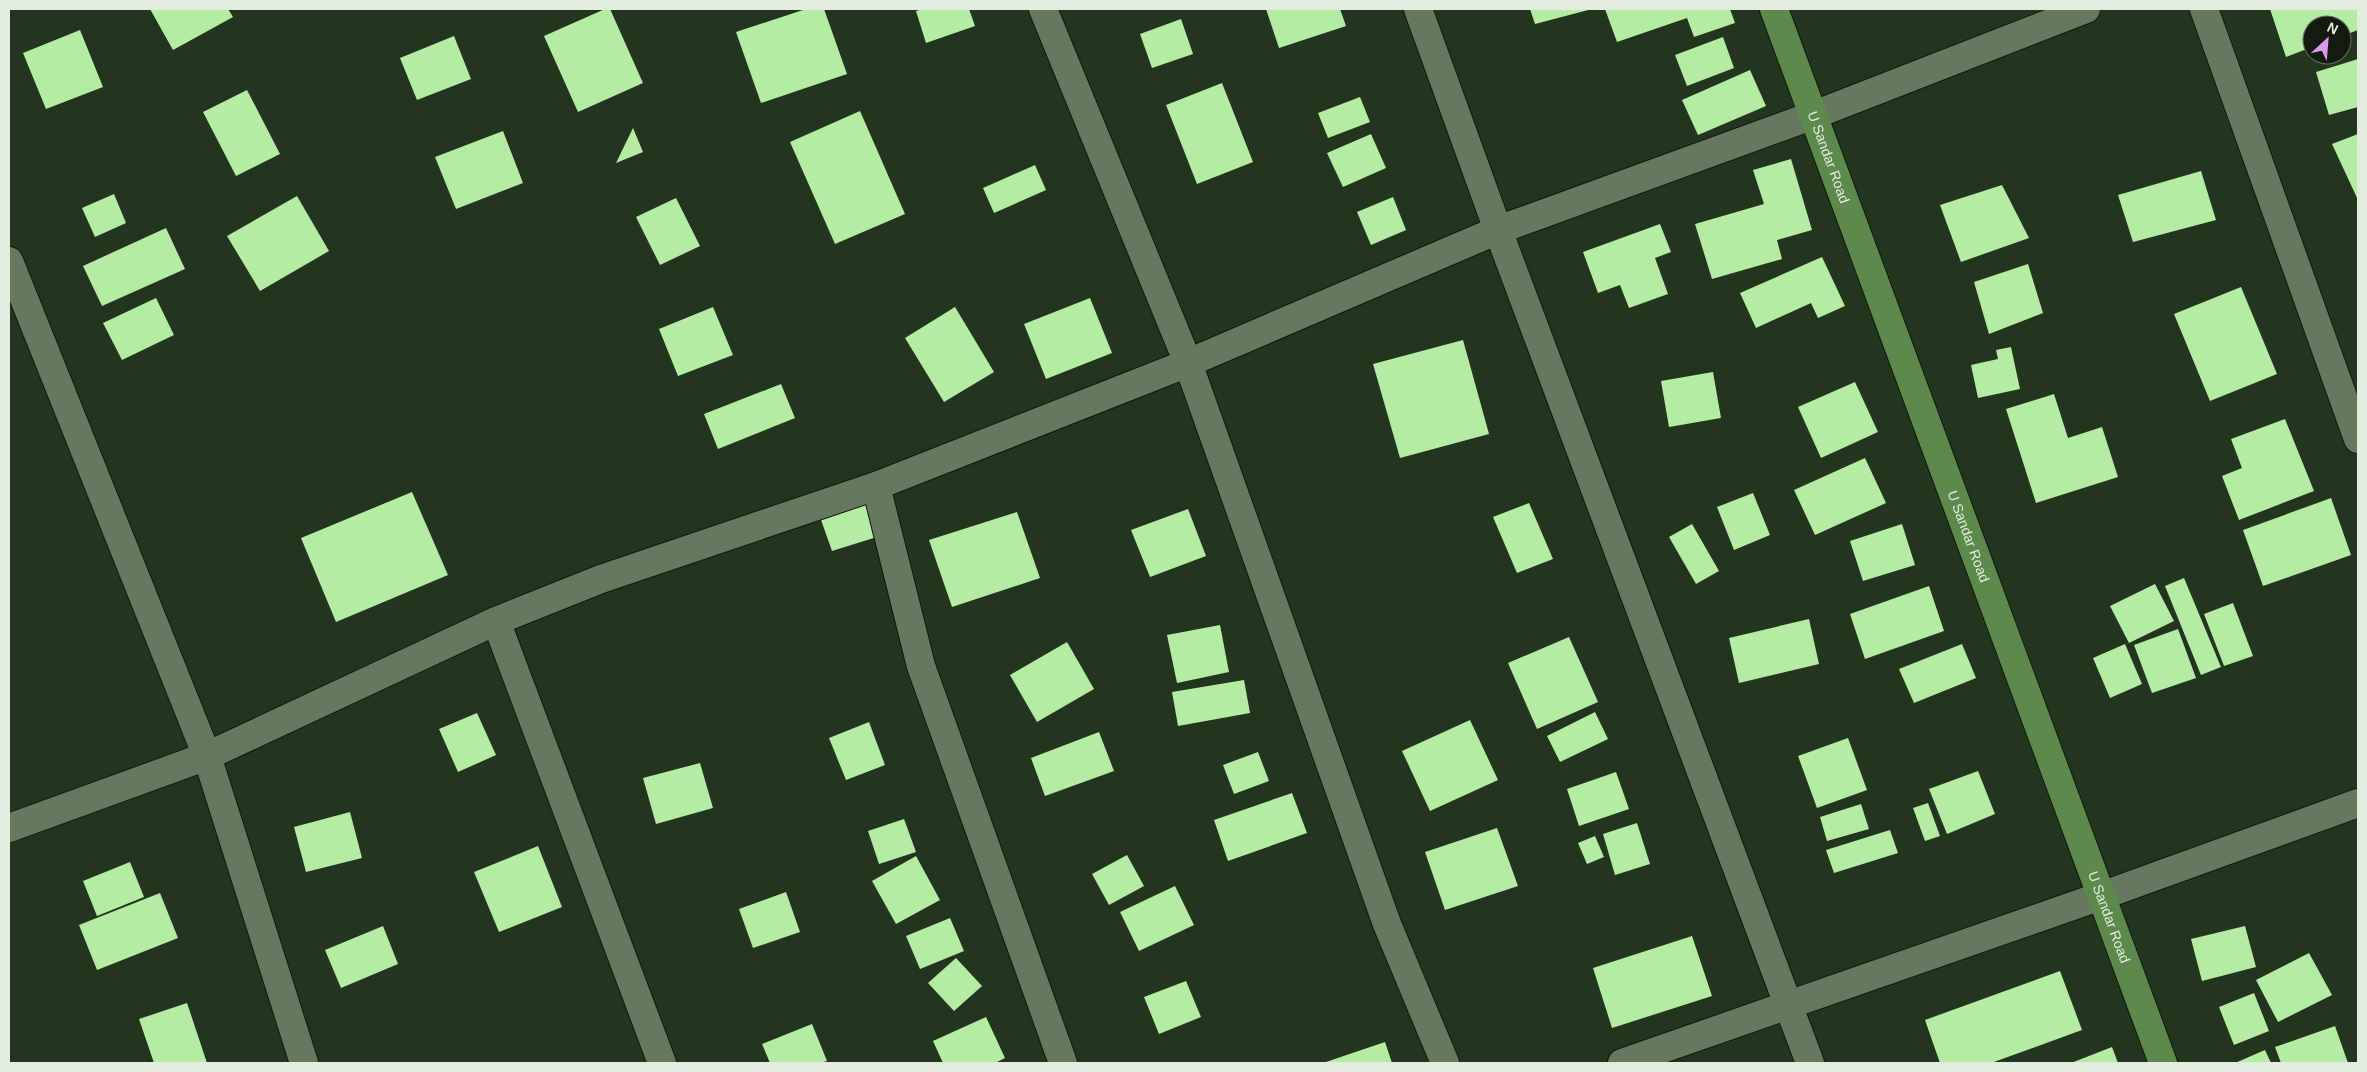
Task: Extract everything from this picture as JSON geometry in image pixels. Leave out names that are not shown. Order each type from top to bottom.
[{"type":"main road","name":"U Sandar Road","points":[[1774,9],[2163,1063]]},
{"type":"street","points":[[1043,9],[1188,363],[1387,924],[1444,1063]]},
{"type":"street","points":[[1418,9],[1498,230],[1790,1005],[1810,1063]]},
{"type":"street","points":[[9,828],[207,756],[496,621],[601,579],[876,486],[1188,363],[1498,230],[1814,115],[2086,9]]},
{"type":"street","points":[[2204,9],[2358,439]]},
{"type":"street","points":[[9,261],[207,756],[304,1063]]},
{"type":"street","points":[[876,486],[921,666],[1063,1063]]},
{"type":"street","points":[[496,621],[662,1063]]},
{"type":"street","points":[[1622,1063],[2101,896],[2358,803]]},
{"type":"building","points":[[150,9],[228,9],[233,17],[173,50]]},
{"type":"building","points":[[605,9],[610,9],[643,83],[578,112],[544,36]]},
{"type":"building","points":[[806,9],[824,9],[847,74],[761,103],[736,32]]},
{"type":"building","points":[[923,9],[969,9],[975,26],[926,43],[916,11]]},
{"type":"building","points":[[1266,9],[1340,9],[1346,26],[1279,48]]},
{"type":"building","points":[[1530,9],[1592,9],[1535,24]]},
{"type":"building","points":[[1605,9],[1730,9],[1735,23],[1694,37],[1687,18],[1617,42]]},
{"type":"building","points":[[2270,9],[2358,9],[2358,30],[2352,32],[2352,15],[2302,15],[2302,51],[2286,57]]},
{"type":"building","points":[[1181,19],[1193,54],[1152,68],[1140,34]]},
{"type":"building","points":[[80,30],[103,87],[46,109],[23,53]]},
{"type":"building","points":[[454,36],[471,79],[417,100],[400,58]]},
{"type":"building","points":[[1723,37],[1734,68],[1687,86],[1675,55]]},
{"type":"building","points":[[2358,59],[2358,107],[2329,115],[2316,72],[2339,65],[2352,65],[2352,61]]},
{"type":"building","points":[[1750,70],[1766,106],[1698,135],[1682,100]]},
{"type":"building","points":[[1222,83],[1253,162],[1197,184],[1166,105]]},
{"type":"building","points":[[247,90],[280,154],[236,176],[203,112]]},
{"type":"building","points":[[1360,97],[1370,122],[1328,138],[1318,113]]},
{"type":"building","points":[[860,111],[905,214],[835,244],[790,142]]},
{"type":"building","points":[[633,128],[643,152],[616,163]]},
{"type":"building","points":[[503,131],[523,183],[456,209],[435,157]]},
{"type":"building","points":[[1371,134],[1386,168],[1343,187],[1327,153]]},
{"type":"building","points":[[2358,134],[2358,200],[2332,144]]},
{"type":"building","points":[[1791,159],[1812,230],[1777,240],[1782,259],[1712,279],[1695,224],[1764,204],[1753,170]]},
{"type":"building","points":[[1035,165],[1046,190],[994,213],[983,188]]},
{"type":"building","points":[[2201,171],[2216,220],[2133,242],[2118,195]]},
{"type":"building","points":[[2002,185],[2029,238],[1961,262],[1940,205]]},
{"type":"building","points":[[114,194],[126,223],[95,237],[82,208]]},
{"type":"building","points":[[297,196],[329,251],[260,291],[227,236]]},
{"type":"building","points":[[1393,197],[1406,230],[1371,245],[1357,212]]},
{"type":"building","points":[[676,198],[700,246],[660,265],[636,217]]},
{"type":"building","points":[[1660,224],[1671,252],[1655,258],[1668,294],[1629,308],[1620,285],[1598,293],[1583,252]]},
{"type":"building","points":[[166,228],[185,269],[102,306],[83,266]]},
{"type":"building","points":[[1822,257],[1845,306],[1818,318],[1811,303],[1756,328],[1740,293]]},
{"type":"building","points":[[2028,264],[2043,313],[1989,334],[1974,282]]},
{"type":"building","points":[[2241,287],[2277,374],[2210,401],[2174,314]]},
{"type":"building","points":[[156,298],[174,335],[122,360],[103,323]]},
{"type":"building","points":[[1090,298],[1112,353],[1046,379],[1024,324]]},
{"type":"building","points":[[713,307],[733,355],[678,376],[659,329]]},
{"type":"building","points":[[955,307],[994,372],[944,402],[905,338]]},
{"type":"building","points":[[1463,340],[1489,434],[1400,458],[1373,364]]},
{"type":"building","points":[[2011,347],[2020,389],[1978,398],[1971,365],[1998,359],[1996,350]]},
{"type":"building","points":[[1713,372],[1721,418],[1669,427],[1661,381]]},
{"type":"building","points":[[1855,382],[1878,432],[1821,458],[1798,407]]},
{"type":"building","points":[[781,384],[795,418],[718,449],[704,414]]},
{"type":"building","points":[[2054,394],[2068,438],[2102,427],[2118,477],[2036,503],[2006,409]]},
{"type":"building","points":[[2285,419],[2314,491],[2239,520],[2222,476],[2242,468],[2231,439]]},
{"type":"building","points":[[1865,458],[1886,503],[1815,535],[1794,490]]},
{"type":"building","points":[[412,492],[448,575],[336,622],[301,538]]},
{"type":"building","points":[[1753,493],[1770,535],[1734,550],[1717,507]]},
{"type":"building","points":[[2331,498],[2351,555],[2263,586],[2243,530]]},
{"type":"building","points":[[869,502],[880,536],[832,551],[820,517]]},
{"type":"building","points":[[1529,503],[1553,559],[1517,573],[1493,517]]},
{"type":"building","points":[[1188,509],[1206,556],[1150,577],[1131,530]]},
{"type":"building","points":[[1017,512],[1040,578],[952,607],[929,540]]},
{"type":"building","points":[[1692,524],[1719,571],[1696,584],[1669,537]]},
{"type":"building","points":[[1902,524],[1915,565],[1863,581],[1850,541]]},
{"type":"building","points":[[2184,578],[2221,667],[2201,675],[2165,586]]},
{"type":"building","points":[[2155,584],[2174,621],[2129,643],[2110,606]]},
{"type":"building","points":[[1929,586],[1944,631],[1865,659],[1850,614]]},
{"type":"building","points":[[2233,603],[2253,656],[2224,666],[2204,614]]},
{"type":"building","points":[[1809,619],[1819,664],[1739,683],[1729,638]]},
{"type":"building","points":[[1220,625],[1229,672],[1177,683],[1167,635]]},
{"type":"building","points":[[2178,629],[2196,678],[2152,693],[2134,645]]},
{"type":"building","points":[[1569,637],[1598,702],[1537,729],[1508,663]]},
{"type":"building","points":[[1067,642],[1094,689],[1037,722],[1010,675]]},
{"type":"building","points":[[1962,644],[1976,678],[1914,703],[1899,669]]},
{"type":"building","points":[[2125,644],[2142,684],[2110,698],[2093,658]]},
{"type":"building","points":[[1244,680],[1250,713],[1178,726],[1172,692]]},
{"type":"building","points":[[1595,712],[1608,739],[1560,762],[1547,736]]},
{"type":"building","points":[[477,713],[496,755],[458,772],[439,729]]},
{"type":"building","points":[[1470,720],[1498,780],[1430,811],[1402,751]]},
{"type":"building","points":[[869,722],[885,765],[846,780],[829,738]]},
{"type":"building","points":[[1099,732],[1114,771],[1045,796],[1031,758]]},
{"type":"building","points":[[1848,738],[1867,790],[1817,808],[1798,756]]},
{"type":"building","points":[[1258,752],[1269,781],[1234,794],[1223,765]]},
{"type":"building","points":[[700,763],[713,808],[656,824],[643,778]]},
{"type":"building","points":[[1978,771],[1995,814],[1947,834],[1929,789]]},
{"type":"building","points":[[1616,772],[1629,809],[1579,826],[1567,789]]},
{"type":"building","points":[[1292,793],[1307,833],[1228,861],[1214,820]]},
{"type":"building","points":[[1928,803],[1940,836],[1925,841],[1913,808]]},
{"type":"building","points":[[1861,804],[1869,829],[1827,841],[1820,817]]},
{"type":"building","points":[[350,812],[362,858],[306,872],[294,827]]},
{"type":"building","points":[[904,819],[916,852],[879,864],[868,831]]},
{"type":"building","points":[[1637,823],[1650,864],[1615,875],[1603,834]]},
{"type":"building","points":[[1497,828],[1518,886],[1445,910],[1425,852]]},
{"type":"building","points":[[1890,830],[1898,853],[1834,873],[1826,850]]},
{"type":"building","points":[[1595,836],[1604,857],[1587,864],[1578,843]]},
{"type":"building","points":[[538,846],[562,907],[499,932],[474,872]]},
{"type":"building","points":[[1127,855],[1144,886],[1109,905],[1092,874]]},
{"type":"building","points":[[916,856],[940,900],[896,924],[872,881]]},
{"type":"building","points":[[130,862],[144,897],[97,916],[83,881]]},
{"type":"building","points":[[1175,886],[1194,925],[1139,951],[1120,912]]},
{"type":"building","points":[[786,892],[800,932],[753,948],[739,909]]},
{"type":"building","points":[[160,893],[178,938],[97,970],[79,925]]},
{"type":"building","points":[[950,918],[964,951],[920,969],[906,936]]},
{"type":"building","points":[[383,926],[398,964],[341,988],[325,950]]},
{"type":"building","points":[[2245,926],[2256,967],[2202,981],[2191,939]]},
{"type":"building","points":[[1692,936],[1712,996],[1612,1028],[1593,968]]},
{"type":"building","points":[[2309,953],[2332,995],[2278,1022],[2256,980]]},
{"type":"building","points":[[956,958],[982,986],[954,1011],[928,983]]},
{"type":"building","points":[[2060,971],[2082,1030],[1991,1063],[1940,1063],[1925,1020]]},
{"type":"building","points":[[1186,981],[1201,1017],[1159,1034],[1144,997]]},
{"type":"building","points":[[2254,993],[2269,1031],[2234,1045],[2219,1007]]},
{"type":"building","points":[[187,1003],[207,1063],[154,1063],[139,1019]]},
{"type":"building","points":[[986,1017],[1005,1058],[995,1063],[943,1063],[933,1041]]},
{"type":"building","points":[[812,1024],[827,1061],[820,1063],[770,1063],[762,1044]]},
{"type":"building","points":[[2335,1026],[2348,1063],[2281,1063],[2275,1047]]},
{"type":"building","points":[[1385,1042],[1392,1063],[1323,1063]]},
{"type":"building","points":[[2112,1047],[2118,1063],[2071,1063]]},
{"type":"building","points":[[2265,1050],[2271,1063],[2235,1063]]}]
